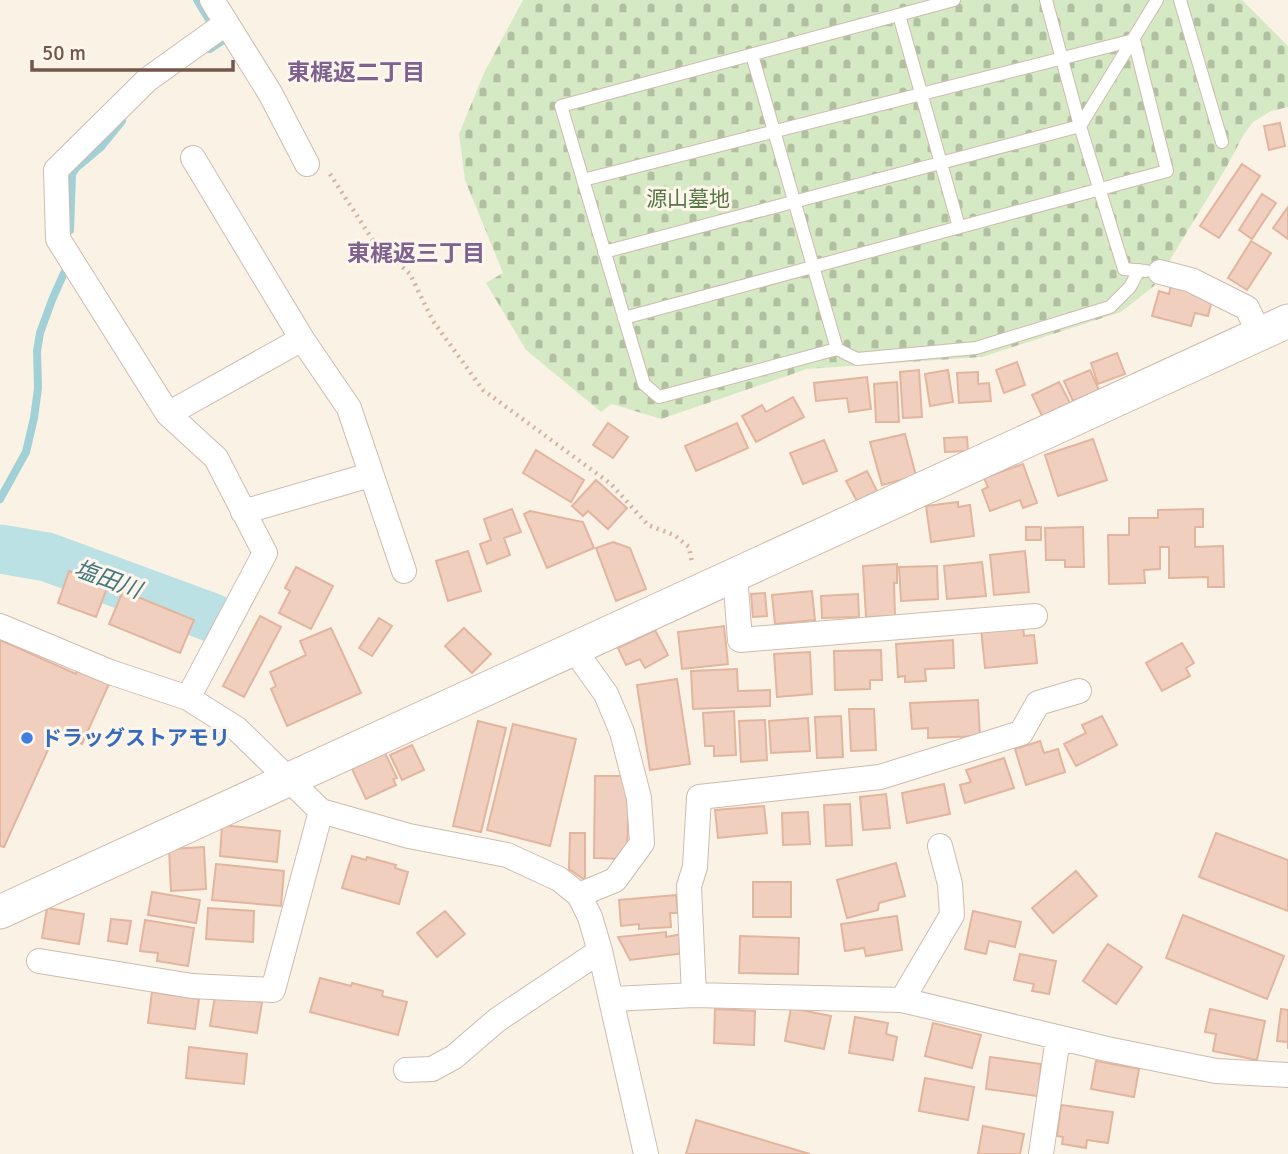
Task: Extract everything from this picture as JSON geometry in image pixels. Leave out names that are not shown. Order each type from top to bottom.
[{"type":"street","points":[[212,0],[270,93],[307,164]]},
{"type":"street","points":[[188,698],[265,553],[216,458],[168,414],[58,240],[56,170],[147,80],[225,24]]},
{"type":"street","points":[[193,158],[302,339],[349,408],[404,572]]},
{"type":"street","points":[[0,912],[1274,328],[1247,308],[1191,280],[1150,271]]},
{"type":"street","points":[[168,414],[302,339]]},
{"type":"street","points":[[243,512],[370,475]]},
{"type":"street","points":[[735,575],[740,640],[1035,616]]},
{"type":"street","points":[[0,625],[110,673],[188,698],[237,729],[321,811],[409,836],[507,855],[559,879],[579,895],[590,917],[613,999],[646,1154]]},
{"type":"street","points":[[573,649],[606,694],[622,732],[639,798],[642,843],[615,880],[579,895]]},
{"type":"street","points":[[694,995],[689,886],[695,867],[697,785],[880,777],[1021,733],[1038,703],[1079,691]]},
{"type":"street","points":[[38,961],[102,960],[192,986],[272,990],[321,811]]},
{"type":"street","points":[[902,1000],[952,915],[950,884],[940,846]]},
{"type":"street","points":[[406,1070],[432,1069],[454,1056],[496,1020],[600,951]]},
{"type":"street","points":[[613,999],[694,995],[902,1000],[1058,1038],[1216,1071],[1288,1075]]},
{"type":"street","points":[[1041,1154],[1058,1038]]},
{"type":"lane","points":[[954,0],[561,106],[644,384],[659,397],[837,349],[857,359],[976,348],[1110,307],[1150,271]]},
{"type":"lane","points":[[1046,0],[1080,126],[1124,269],[1150,271]]},
{"type":"lane","points":[[604,252],[1080,126],[1157,0]]},
{"type":"lane","points":[[1180,0],[1222,142]]},
{"type":"lane","points":[[899,15],[959,227]]},
{"type":"lane","points":[[583,180],[1134,40]]},
{"type":"lane","points":[[624,318],[1167,170],[1134,40]]},
{"type":"lane","points":[[752,55],[837,349]]},
{"type":"path","points":[[307,164],[331,175],[372,239],[410,274],[433,321],[483,390],[611,484],[648,525],[674,536],[689,547],[696,592]]},
{"type":"green space","name":"源山墓地","points":[[523,0],[1242,0],[1288,46],[1288,107],[1271,111],[1253,122],[1154,286],[1121,312],[982,357],[807,369],[661,419],[612,404],[601,412],[526,350],[486,283],[503,273],[465,180],[459,134],[484,73]]},
{"type":"building","points":[[1280,123],[1285,146],[1269,150],[1264,126]]},
{"type":"building","points":[[1242,164],[1260,176],[1219,238],[1200,226]]},
{"type":"building","points":[[1262,194],[1276,203],[1252,239],[1239,230]]},
{"type":"building","points":[[1288,207],[1288,239],[1273,228]]},
{"type":"building","points":[[1251,241],[1271,253],[1247,290],[1228,278]]},
{"type":"building","points":[[1171,285],[1213,296],[1208,316],[1195,313],[1191,326],[1152,316],[1159,291],[1169,294]]},
{"type":"building","points":[[1117,353],[1125,374],[1098,384],[1091,363]]},
{"type":"building","points":[[1017,362],[1025,385],[1004,393],[996,370]]},
{"type":"building","points":[[919,370],[922,417],[903,418],[900,372]]},
{"type":"building","points":[[948,370],[953,402],[930,406],[925,374]]},
{"type":"building","points":[[1090,370],[1099,390],[1073,401],[1064,381]]},
{"type":"building","points":[[978,372],[978,384],[989,383],[991,401],[959,403],[957,373]]},
{"type":"building","points":[[867,377],[871,409],[849,412],[847,398],[816,401],[814,383]]},
{"type":"building","points":[[897,382],[899,422],[876,422],[874,384]]},
{"type":"building","points":[[1059,382],[1070,403],[1042,416],[1032,395]]},
{"type":"building","points":[[793,397],[804,417],[756,442],[742,416],[762,405],[766,412]]},
{"type":"building","points":[[608,423],[628,437],[613,458],[593,445]]},
{"type":"building","points":[[737,423],[748,448],[696,471],[685,446]]},
{"type":"building","points":[[905,434],[916,476],[882,485],[870,442]]},
{"type":"building","points":[[967,437],[968,451],[945,452],[944,438]]},
{"type":"building","points":[[1093,439],[1107,480],[1058,496],[1045,455]]},
{"type":"building","points":[[824,440],[837,471],[803,484],[790,453]]},
{"type":"building","points":[[536,450],[584,480],[571,502],[523,473]]},
{"type":"building","points":[[1023,464],[1037,503],[1023,508],[1020,500],[990,511],[982,490],[988,487],[984,478]]},
{"type":"building","points":[[867,471],[877,491],[857,501],[846,481]]},
{"type":"building","points":[[596,480],[627,508],[608,529],[588,511],[583,516],[572,506]]},
{"type":"building","points":[[958,502],[958,507],[970,505],[974,536],[931,542],[926,506]]},
{"type":"building","points":[[512,509],[521,532],[504,538],[510,555],[487,564],[480,544],[491,540],[484,519]]},
{"type":"building","points":[[1203,509],[1203,527],[1195,527],[1195,547],[1223,546],[1224,587],[1208,587],[1208,577],[1169,578],[1169,547],[1160,547],[1160,569],[1144,570],[1145,583],[1109,584],[1108,535],[1129,535],[1129,518],[1158,518],[1158,510]]},
{"type":"building","points":[[530,511],[583,522],[594,548],[547,568],[524,514]]},
{"type":"building","points":[[1026,527],[1041,527],[1041,540],[1026,540]]},
{"type":"building","points":[[1083,527],[1084,567],[1065,567],[1065,560],[1046,560],[1045,528]]},
{"type":"building","points":[[613,542],[630,548],[646,589],[616,601],[596,548]]},
{"type":"building","points":[[468,551],[481,591],[448,601],[436,561]]},
{"type":"building","points":[[1025,551],[1029,592],[994,595],[990,555]]},
{"type":"building","points":[[982,562],[986,596],[947,599],[944,566]]},
{"type":"building","points":[[897,564],[897,583],[894,583],[895,616],[866,617],[863,566]]},
{"type":"building","points":[[937,566],[938,599],[901,601],[899,567]]},
{"type":"building","points":[[296,567],[333,586],[311,629],[279,613],[290,591],[285,588]]},
{"type":"building","points":[[69,571],[108,585],[96,617],[58,603]]},
{"type":"building","points":[[123,591],[194,620],[180,653],[109,624]]},
{"type":"building","points":[[812,591],[815,620],[775,624],[772,595]]},
{"type":"building","points":[[765,593],[767,616],[753,617],[751,594]]},
{"type":"building","points":[[858,594],[859,617],[822,618],[821,596]]},
{"type":"building","points":[[260,616],[281,627],[244,697],[223,686]]},
{"type":"building","points":[[379,618],[392,626],[372,656],[359,648]]},
{"type":"building","points":[[1023,624],[1024,636],[1034,635],[1037,663],[985,668],[981,628]]},
{"type":"building","points":[[724,626],[728,664],[682,669],[678,632]]},
{"type":"building","points":[[331,628],[361,693],[287,726],[271,689],[276,686],[270,672],[306,655],[300,641]]},
{"type":"building","points":[[464,628],[491,654],[472,673],[445,646]]},
{"type":"building","points":[[655,630],[668,655],[645,668],[640,659],[626,665],[618,648]]},
{"type":"building","name":"ドラッグストアモリ","points":[[0,640],[76,674],[77,669],[109,684],[82,744],[56,732],[4,847],[0,846]]},
{"type":"building","points":[[953,640],[954,668],[925,669],[926,681],[905,682],[905,676],[898,677],[896,644]]},
{"type":"building","points":[[1182,643],[1194,663],[1186,668],[1190,676],[1162,691],[1146,663]]},
{"type":"building","points":[[881,650],[882,680],[870,680],[870,689],[835,690],[834,651]]},
{"type":"building","points":[[810,652],[812,694],[777,697],[774,654]]},
{"type":"building","points":[[737,669],[738,691],[770,690],[770,706],[693,709],[691,671]]},
{"type":"building","points":[[677,679],[690,764],[650,770],[637,685]]},
{"type":"building","points":[[978,700],[980,736],[928,738],[928,728],[912,729],[910,703]]},
{"type":"building","points":[[849,709],[874,709],[876,750],[851,751]]},
{"type":"building","points":[[734,711],[736,755],[714,756],[714,746],[705,746],[703,713]]},
{"type":"building","points":[[841,716],[843,757],[817,758],[815,717]]},
{"type":"building","points":[[1102,716],[1117,745],[1076,766],[1064,744],[1086,733],[1082,725]]},
{"type":"building","points":[[808,718],[810,751],[771,753],[769,721]]},
{"type":"building","points":[[765,720],[767,760],[741,762],[739,721]]},
{"type":"building","points":[[478,721],[506,728],[481,832],[453,826]]},
{"type":"building","points":[[513,724],[576,739],[550,846],[487,830]]},
{"type":"building","points":[[1040,741],[1044,753],[1058,749],[1065,772],[1026,785],[1015,749]]},
{"type":"building","points":[[412,745],[424,770],[402,780],[390,755]]},
{"type":"building","points":[[385,753],[397,778],[393,779],[396,785],[366,799],[352,769]]},
{"type":"building","points":[[1004,758],[1014,788],[965,803],[960,785],[971,782],[966,770]]},
{"type":"building","points":[[595,776],[629,776],[627,859],[594,858]]},
{"type":"building","points":[[944,784],[950,814],[907,823],[902,793]]},
{"type":"building","points":[[886,794],[890,828],[863,830],[860,797]]},
{"type":"building","points":[[850,804],[852,845],[826,846],[824,805]]},
{"type":"building","points":[[764,806],[767,833],[718,838],[715,810]]},
{"type":"building","points":[[808,812],[810,844],[783,845],[782,813]]},
{"type":"building","points":[[222,825],[280,831],[277,862],[220,856]]},
{"type":"building","points":[[570,833],[585,833],[585,880],[569,869]]},
{"type":"building","points":[[1216,833],[1288,860],[1288,911],[1199,877]]},
{"type":"building","points":[[204,847],[206,889],[171,891],[169,849]]},
{"type":"building","points":[[352,856],[396,865],[395,868],[408,872],[399,904],[342,888]]},
{"type":"building","points":[[896,863],[905,896],[879,903],[878,910],[847,918],[837,880]]},
{"type":"building","points":[[216,864],[284,871],[281,906],[212,900]]},
{"type":"building","points":[[1076,871],[1097,896],[1053,933],[1032,908]]},
{"type":"building","points":[[753,882],[791,882],[791,917],[753,917]]},
{"type":"building","points":[[152,892],[200,900],[196,923],[148,915]]},
{"type":"building","points":[[676,895],[678,913],[670,913],[671,927],[639,929],[639,924],[621,926],[619,900]]},
{"type":"building","points":[[47,908],[84,914],[79,944],[42,938]]},
{"type":"building","points":[[208,908],[254,911],[253,942],[206,939]]},
{"type":"building","points":[[445,911],[465,934],[437,957],[417,933]]},
{"type":"building","points":[[973,911],[1021,922],[1015,947],[989,941],[986,954],[965,949]]},
{"type":"building","points":[[1183,915],[1284,956],[1267,999],[1166,958]]},
{"type":"building","points":[[897,916],[902,950],[866,956],[864,948],[845,951],[841,924]]},
{"type":"building","points":[[111,919],[131,921],[127,944],[108,941]]},
{"type":"building","points":[[145,920],[194,928],[188,966],[157,961],[158,953],[140,951]]},
{"type":"building","points":[[666,932],[666,937],[683,934],[686,953],[630,960],[618,937]]},
{"type":"building","points":[[740,936],[799,938],[798,974],[739,973]]},
{"type":"building","points":[[1108,944],[1142,967],[1116,1004],[1083,981]]},
{"type":"building","points":[[1020,954],[1056,961],[1049,994],[1032,991],[1034,984],[1014,980]]},
{"type":"building","points":[[320,978],[383,991],[382,996],[407,1002],[398,1035],[310,1012]]},
{"type":"building","points":[[152,992],[199,999],[195,1029],[148,1023]]},
{"type":"building","points":[[215,996],[262,1002],[257,1033],[210,1026]]},
{"type":"building","points":[[791,1008],[831,1016],[824,1049],[785,1041]]},
{"type":"building","points":[[715,1009],[755,1011],[754,1045],[714,1043]]},
{"type":"building","points":[[1210,1009],[1265,1021],[1257,1060],[1213,1051],[1216,1034],[1205,1032]]},
{"type":"building","points":[[1281,1009],[1288,1010],[1288,1042],[1277,1041]]},
{"type":"building","points":[[855,1017],[888,1023],[886,1034],[897,1037],[893,1060],[849,1053]]},
{"type":"building","points":[[933,1023],[981,1035],[972,1068],[925,1056]]},
{"type":"building","points":[[189,1047],[247,1054],[244,1084],[186,1078]]},
{"type":"building","points":[[990,1057],[1041,1064],[1038,1096],[986,1089]]},
{"type":"building","points":[[1096,1061],[1139,1069],[1134,1097],[1091,1089]]},
{"type":"building","points":[[925,1078],[974,1087],[968,1120],[919,1111]]},
{"type":"building","points":[[1061,1105],[1113,1112],[1108,1143],[1087,1140],[1086,1148],[1062,1144],[1063,1137],[1057,1136]]},
{"type":"building","points":[[696,1120],[810,1154],[686,1154]]},
{"type":"building","points":[[983,1126],[1024,1134],[1020,1154],[978,1154]]},
{"type":"waterway","points":[[197,0],[222,41],[210,49]]},
{"type":"waterway","points":[[70,230],[72,174],[101,147],[122,121]]},
{"type":"waterway","points":[[0,499],[26,452],[38,388],[37,351],[40,333],[64,273]]},
{"type":"waterway","name":"塩田川","points":[[0,549],[47,557],[213,618]]},
{"type":"place","name":"ドラッグストアモリ","points":[[27,738]]},
{"type":"district","name":"東梶返二丁目","points":[[356,72]]},
{"type":"district","name":"東梶返三丁目","points":[[416,253]]}]
